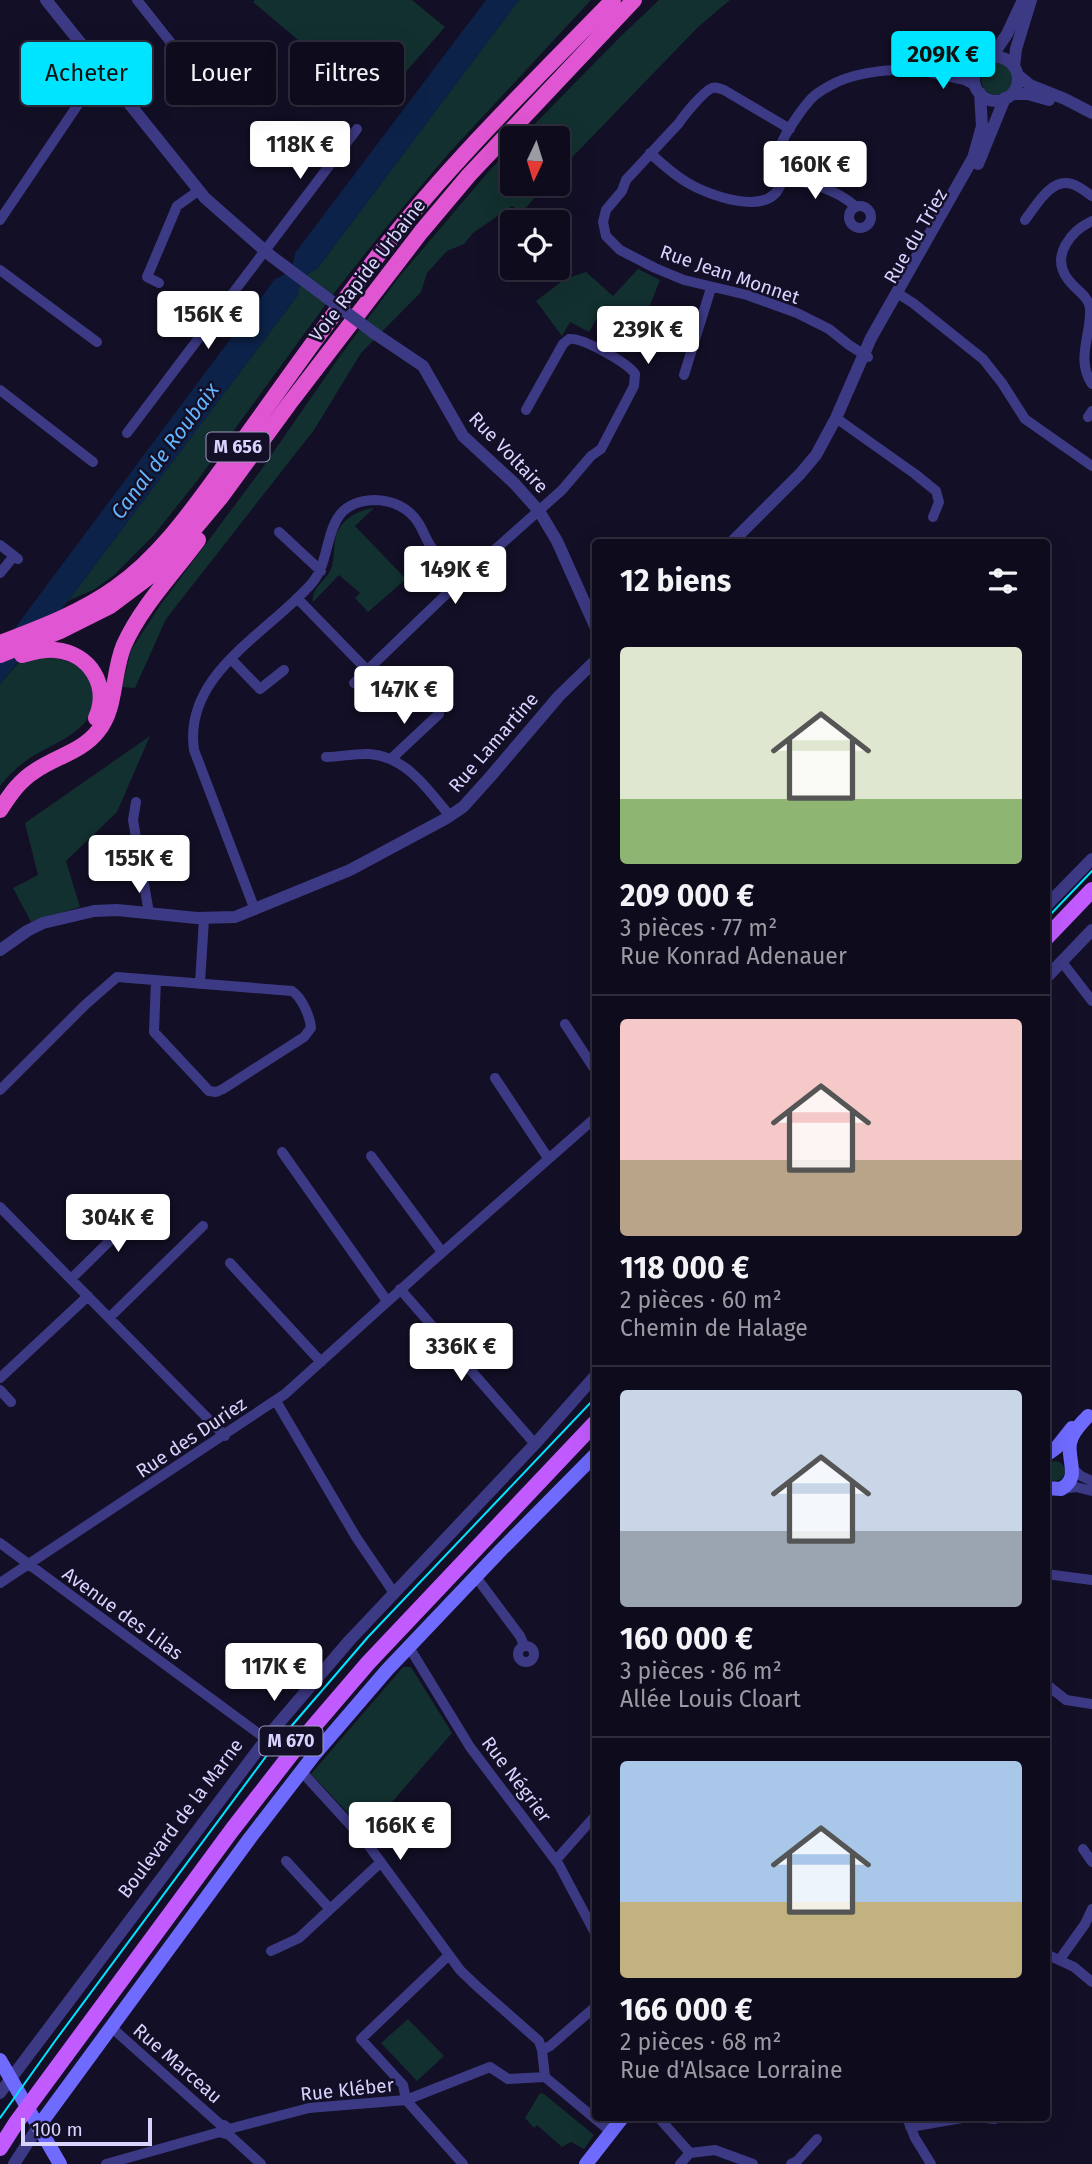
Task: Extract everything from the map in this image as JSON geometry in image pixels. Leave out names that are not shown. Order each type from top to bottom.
[{"type":"highway","name":"Voie Rapide Urbaine","points":[[0,656],[52,628],[115,588],[169,538],[369,268],[416,209],[474,141],[613,0]]},
{"type":"highway","name":"Voie Rapide Urbaine","points":[[52,628],[110,606],[162,565],[207,514],[421,232],[469,175],[634,0]]},
{"type":"highway","points":[[575,63],[588,56],[646,0]]},
{"type":"highway","points":[[0,810],[26,777],[88,741],[99,730],[110,708],[115,673],[128,638],[143,613],[285,421],[304,386]]},
{"type":"highway","points":[[0,641],[52,628]]},
{"type":"highway","points":[[0,663],[46,650],[72,654],[91,668],[99,684],[101,701],[93,723],[82,735],[34,761],[18,773],[0,795]]},
{"type":"main road","points":[[1050,934],[1092,890]]},
{"type":"main road","points":[[1050,946],[1092,902]]},
{"type":"main road","points":[[1050,1453],[1069,1430],[1090,1414]]},
{"type":"main road","points":[[1050,1488],[1071,1480],[1069,1446],[1072,1436],[1090,1414]]},
{"type":"main road","name":"M 670","points":[[0,2133],[302,1740],[376,1654],[592,1423]]},
{"type":"main road","points":[[1050,1455],[1060,1454],[1072,1466]]},
{"type":"main road","points":[[38,2127],[301,1771],[409,1647],[592,1458]]},
{"type":"main road","points":[[0,2060],[60,2164]]},
{"type":"main road","name":"M 670","points":[[0,2148],[24,2105]]},
{"type":"main road","points":[[586,2164],[620,2121]]},
{"type":"street","name":"Rue Voltaire","points":[[46,0],[80,42]]},
{"type":"street","points":[[137,0],[170,42]]},
{"type":"street","points":[[650,153],[689,184],[715,195],[751,202],[765,200],[777,191],[781,179],[778,152],[812,98],[837,82],[878,71],[967,70],[979,66],[991,58],[1005,38],[1023,0]]},
{"type":"street","points":[[1008,96],[1017,84],[1016,49],[1031,0]]},
{"type":"street","points":[[991,58],[1004,58],[1030,85],[1092,113]]},
{"type":"street","points":[[978,90],[975,74],[979,66]]},
{"type":"street","points":[[921,70],[965,80],[992,100],[1028,94],[1092,113]]},
{"type":"street","name":"Rue Jean Monnet","points":[[790,129],[724,90],[712,88],[626,180],[622,191],[606,210],[603,222],[606,236],[620,250],[684,280],[747,295],[797,313],[829,329],[865,355]]},
{"type":"street","name":"Rue du Triez","points":[[900,294],[975,153],[982,126],[978,90]]},
{"type":"street","name":"Rue du Triez","points":[[735,539],[810,463],[836,418],[865,355],[980,160],[1008,96]]},
{"type":"street","points":[[0,220],[78,105]]},
{"type":"street","name":"Rue Voltaire","points":[[130,105],[198,191],[218,211],[268,253],[374,333],[423,366],[463,436],[514,483],[539,511],[551,529],[592,619]]},
{"type":"street","points":[[127,432],[268,253],[357,129]]},
{"type":"street","points":[[781,179],[816,185],[840,194],[856,206]]},
{"type":"street","points":[[1025,220],[1048,191],[1060,183],[1074,184],[1092,196]]},
{"type":"street","points":[[159,283],[146,277],[177,206],[198,191]]},
{"type":"street","points":[[1092,221],[1073,234],[1063,248],[1060,262],[1068,280],[1083,295],[1090,307],[1085,364],[1086,374],[1092,384]]},
{"type":"street","points":[[0,270],[97,342]]},
{"type":"street","points":[[684,375],[712,288]]},
{"type":"street","points":[[900,294],[983,359],[1025,419],[1092,466]]},
{"type":"street","points":[[354,683],[461,579],[566,486],[601,449],[634,386],[635,374],[631,368],[579,339],[569,339],[563,344],[526,410]]},
{"type":"street","points":[[0,390],[93,462]]},
{"type":"street","points":[[836,418],[936,491],[939,502],[933,517]]},
{"type":"street","points":[[256,910],[204,780],[193,744],[195,716],[204,691],[231,659],[311,584],[321,571],[331,531],[340,516],[353,506],[376,500],[400,506],[413,516],[433,549],[461,579]]},
{"type":"street","points":[[279,532],[321,571]]},
{"type":"street","points":[[0,545],[16,557],[0,573]]},
{"type":"street","points":[[297,598],[367,670]]},
{"type":"street","points":[[231,659],[260,689],[284,670]]},
{"type":"street","name":"Rue Lamartine","points":[[0,950],[36,927],[65,916],[109,910],[204,919],[231,918],[256,910],[379,856],[450,816],[477,792],[559,696],[592,664]]},
{"type":"street","points":[[391,759],[439,714]]},
{"type":"street","points":[[326,757],[370,754],[391,759],[409,770],[450,816]]},
{"type":"street","points":[[136,802],[133,820],[149,913]]},
{"type":"street","points":[[1050,902],[1092,859]]},
{"type":"street","points":[[102,870],[141,863]]},
{"type":"street","points":[[200,983],[204,919]]},
{"type":"street","points":[[1050,974],[1092,930]]},
{"type":"street","points":[[1062,962],[1092,1001]]},
{"type":"street","points":[[0,1090],[114,979],[121,977],[292,991],[297,995],[310,1021],[310,1031],[219,1091],[209,1091],[153,1032],[156,980]]},
{"type":"street","points":[[565,1024],[592,1065]]},
{"type":"street","points":[[495,1078],[548,1158]]},
{"type":"street","name":"Rue des Duriez","points":[[0,1583],[276,1401],[592,1121]]},
{"type":"street","points":[[282,1152],[387,1301]]},
{"type":"street","points":[[371,1156],[442,1252]]},
{"type":"street","points":[[0,1208],[225,1436]]},
{"type":"street","points":[[71,1279],[142,1209]]},
{"type":"street","points":[[108,1318],[204,1226]]},
{"type":"street","points":[[230,1263],[321,1362]]},
{"type":"street","points":[[400,1289],[535,1444]]},
{"type":"street","points":[[0,1378],[88,1296]]},
{"type":"street","name":"Boulevard de la Marne","points":[[0,2093],[266,1739],[394,1592],[535,1444],[592,1379]]},
{"type":"street","points":[[0,1390],[11,1402]]},
{"type":"street","points":[[276,1401],[356,1537],[394,1592]]},
{"type":"street","points":[[1072,1466],[1081,1476],[1092,1480]]},
{"type":"street","points":[[1050,1488],[1076,1487],[1092,1491]]},
{"type":"street","name":"Avenue des Lilas","points":[[0,1543],[266,1739]]},
{"type":"street","points":[[1050,1575],[1092,1580]]},
{"type":"street","points":[[476,1577],[524,1645]]},
{"type":"street","name":"Rue Négrier","points":[[409,1647],[470,1747],[555,1860],[592,1928]]},
{"type":"street","points":[[1050,1687],[1066,1700],[1092,1704]]},
{"type":"street","points":[[301,1771],[358,1831],[470,1980],[536,2037],[542,2050],[545,2077],[592,2117]]},
{"type":"street","points":[[555,1860],[592,1819]]},
{"type":"street","points":[[1083,1849],[1092,1862]]},
{"type":"street","points":[[286,1861],[330,1909]]},
{"type":"street","points":[[271,1951],[299,1938],[381,1862]]},
{"type":"street","points":[[1060,1959],[1092,1909]]},
{"type":"street","points":[[449,1955],[361,2039],[403,2085],[407,2100],[457,2162]]},
{"type":"street","points":[[1050,1955],[1081,1971],[1092,1982]]},
{"type":"street","points":[[542,2050],[592,2009]]},
{"type":"street","name":"Rue Marceau","points":[[111,2027],[261,2164]]},
{"type":"street","name":"Rue Kléber","points":[[106,2164],[302,2109],[407,2100],[486,2068],[493,2068],[513,2080],[545,2077]]},
{"type":"street","points":[[597,2121],[611,2133]]},
{"type":"street","points":[[662,2121],[690,2153]]},
{"type":"street","points":[[908,2122],[931,2164]]},
{"type":"street","points":[[14,2164],[38,2127]]},
{"type":"street","points":[[791,2164],[817,2139]]},
{"type":"street","points":[[680,2164],[690,2153],[715,2150],[753,2164]]},
{"type":"green space","points":[[412,0],[445,27],[404,74],[404,42],[300,42],[253,2]]},
{"type":"green space","points":[[519,0],[591,0],[449,153],[388,225],[334,293],[197,481],[154,535],[114,575],[95,589],[68,601],[298,295],[303,279],[317,269]]},
{"type":"green space","points":[[659,0],[730,0],[698,27],[570,160],[570,126],[533,126]]},
{"type":"green space","points":[[997,63],[1008,68],[1013,79],[1008,90],[997,95],[986,90],[981,79],[986,68]]},
{"type":"green space","points":[[500,160],[500,196],[536,196],[524,210],[512,206],[500,210],[500,214],[473,233],[464,244],[447,251],[427,273],[421,292],[361,353],[314,430],[166,619],[135,688],[122,687],[131,650],[161,604],[399,277]]},
{"type":"green space","points":[[638,269],[660,280],[641,327],[602,310],[589,332],[570,322],[562,336],[536,301],[564,280],[570,280],[570,277],[586,272],[613,296]]},
{"type":"green space","points":[[374,508],[355,526],[406,579],[368,612],[355,598],[360,593],[339,575],[313,602],[316,589],[331,569],[338,530],[356,513]]},
{"type":"green space","points":[[45,656],[74,664],[85,672],[92,685],[94,700],[91,713],[75,732],[27,760],[0,786],[0,684],[20,661]]},
{"type":"green space","points":[[150,736],[117,812],[66,861],[80,907],[31,922],[13,888],[38,875],[25,823]]},
{"type":"green space","points":[[1059,1462],[1064,1467],[1062,1478],[1055,1481],[1050,1479],[1050,1463]]},
{"type":"green space","points":[[403,1667],[411,1667],[452,1733],[366,1832],[311,1774]]},
{"type":"green space","points":[[408,2019],[444,2056],[417,2081],[381,2043]]},
{"type":"green space","points":[[540,2093],[594,2135],[584,2149],[571,2142],[562,2147],[537,2125],[534,2128],[525,2118]]},
{"type":"water","name":"Canal de Roubaix","points":[[486,0],[519,0],[317,269],[303,279],[298,295],[68,601],[0,684],[0,648],[275,279],[290,269],[295,253]]},
{"type":"tram line","points":[[1050,915],[1092,871]]},
{"type":"tram line","points":[[0,2118],[270,1751],[368,1637],[592,1401]]}]
